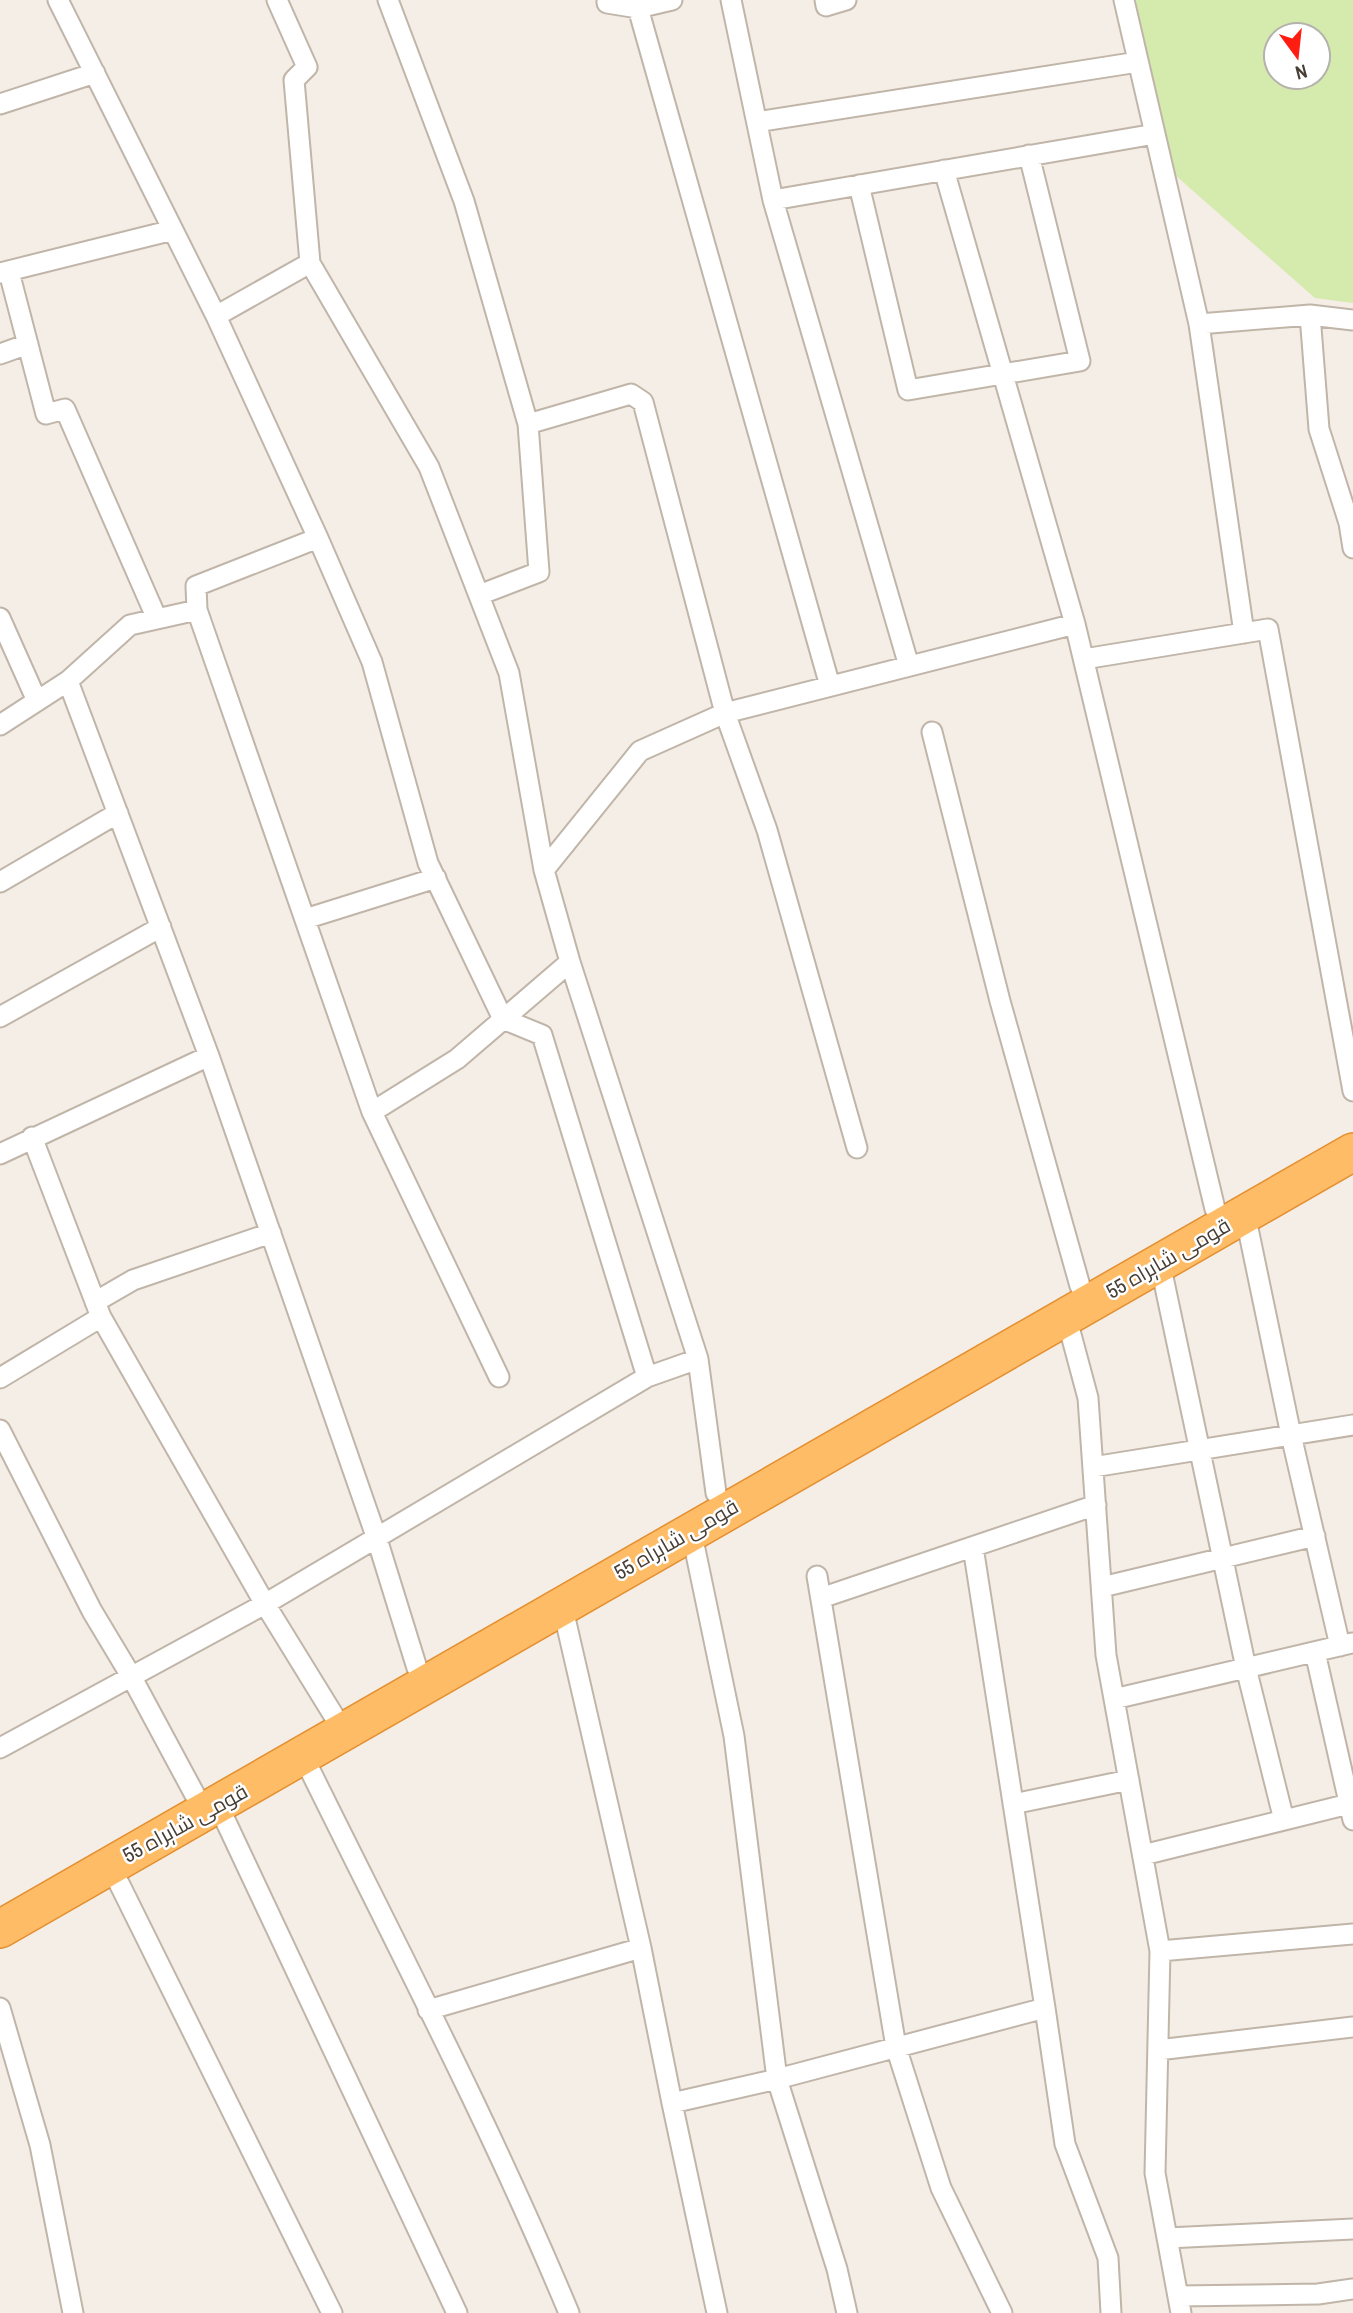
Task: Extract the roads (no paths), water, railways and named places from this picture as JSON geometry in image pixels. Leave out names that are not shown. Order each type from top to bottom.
[{"type":"highway","name":"قومی شاہراہ 55","points":[[1073,1301],[1160,1263],[1230,1211],[1353,1130]]},
{"type":"highway","name":"قومی شاہراہ 55","points":[[0,1907],[206,1800],[303,1756],[478,1643],[691,1530],[875,1413],[1230,1211],[1353,1152]]},
{"type":"highway","name":"قومی شاہراہ 55","points":[[575,1590],[716,1493],[875,1413]]},
{"type":"highway","name":"قومی شاہراہ 55","points":[[0,1929],[110,1865],[334,1716],[416,1668],[478,1643]]},
{"type":"street","points":[[58,0],[216,316],[372,662],[428,863],[503,1020],[542,1035],[647,1377]]},
{"type":"street","points":[[277,0],[307,67],[293,80],[310,263],[429,467],[509,673],[544,870],[570,962],[698,1359],[716,1493]]},
{"type":"street","points":[[388,0],[464,201],[528,424],[539,572],[479,595]]},
{"type":"street","points":[[607,0],[607,3],[638,8],[672,0]]},
{"type":"street","points":[[731,0],[773,200],[909,666]]},
{"type":"street","points":[[825,0],[826,6],[846,0]]},
{"type":"street","points":[[1124,0],[1199,324],[1244,633]]},
{"type":"street","points":[[638,8],[830,687]]},
{"type":"street","points":[[757,122],[1138,62]]},
{"type":"street","points":[[0,104],[95,73]]},
{"type":"street","points":[[773,200],[1155,134]]},
{"type":"street","points":[[859,185],[908,390],[1080,361],[1029,155]]},
{"type":"street","points":[[944,170],[1076,624],[1291,1435],[1315,1536],[1347,1644],[1114,1699]]},
{"type":"street","points":[[157,619],[65,409],[46,414],[28,344],[4,272],[173,230]]},
{"type":"street","points":[[216,316],[310,263]]},
{"type":"street","points":[[1199,324],[1310,315],[1353,320]]},
{"type":"street","points":[[1310,315],[1320,429],[1349,523],[1353,548]]},
{"type":"street","points":[[0,354],[28,344]]},
{"type":"street","points":[[528,424],[631,394],[643,402],[725,713],[767,830],[857,1148]]},
{"type":"street","points":[[317,538],[195,586],[197,610],[372,1112],[499,1377]]},
{"type":"street","points":[[0,725],[68,681],[130,625],[197,610]]},
{"type":"street","points":[[0,618],[37,702]]},
{"type":"street","points":[[544,870],[640,751],[725,713],[1076,624]]},
{"type":"street","points":[[1084,659],[1268,629],[1353,1091]]},
{"type":"street","points":[[68,681],[209,1056],[377,1539],[416,1668]]},
{"type":"street","points":[[932,732],[1073,1301],[1088,1398],[1106,1655],[1160,1951],[1155,2173],[1180,2304],[1353,2289]]},
{"type":"street","points":[[0,882],[118,813]]},
{"type":"street","points":[[305,919],[436,878]]},
{"type":"street","points":[[0,1017],[161,927]]},
{"type":"street","points":[[372,1112],[457,1059],[570,962]]},
{"type":"street","points":[[0,1154],[209,1056]]},
{"type":"street","points":[[32,1137],[98,1309],[265,1604],[334,1716]]},
{"type":"street","points":[[0,1378],[98,1309],[133,1280],[271,1233]]},
{"type":"street","points":[[1160,1263],[1246,1668],[1284,1820]]},
{"type":"street","points":[[0,1748],[265,1604],[647,1377],[698,1359]]},
{"type":"street","points":[[1093,1467],[1353,1425]]},
{"type":"street","points":[[0,1430],[92,1611],[206,1800],[457,2313]]},
{"type":"street","points":[[821,1598],[1096,1505]]},
{"type":"street","points":[[691,1530],[734,1735],[777,2079],[837,2270],[847,2313]]},
{"type":"street","points":[[1102,1587],[1315,1536]]},
{"type":"street","points":[[973,1547],[1065,2144],[1108,2258],[1111,2313]]},
{"type":"street","points":[[817,1576],[895,2048],[941,2188],[1002,2313]]},
{"type":"street","points":[[575,1590],[672,2103],[718,2313]]},
{"type":"street","points":[[1143,1855],[1284,1820],[1352,1809],[1315,1652]]},
{"type":"street","points":[[303,1756],[530,2219],[569,2313]]},
{"type":"street","points":[[1013,1804],[1129,1780]]},
{"type":"street","points":[[110,1865],[332,2313]]},
{"type":"street","points":[[1160,1951],[1353,1934]]},
{"type":"street","points":[[428,2010],[642,1948]]},
{"type":"street","points":[[0,2008],[40,2145],[73,2313]]},
{"type":"street","points":[[672,2103],[777,2079],[1045,2008]]},
{"type":"street","points":[[1158,2050],[1353,2027]]},
{"type":"street","points":[[1167,2238],[1353,2229]]}]
